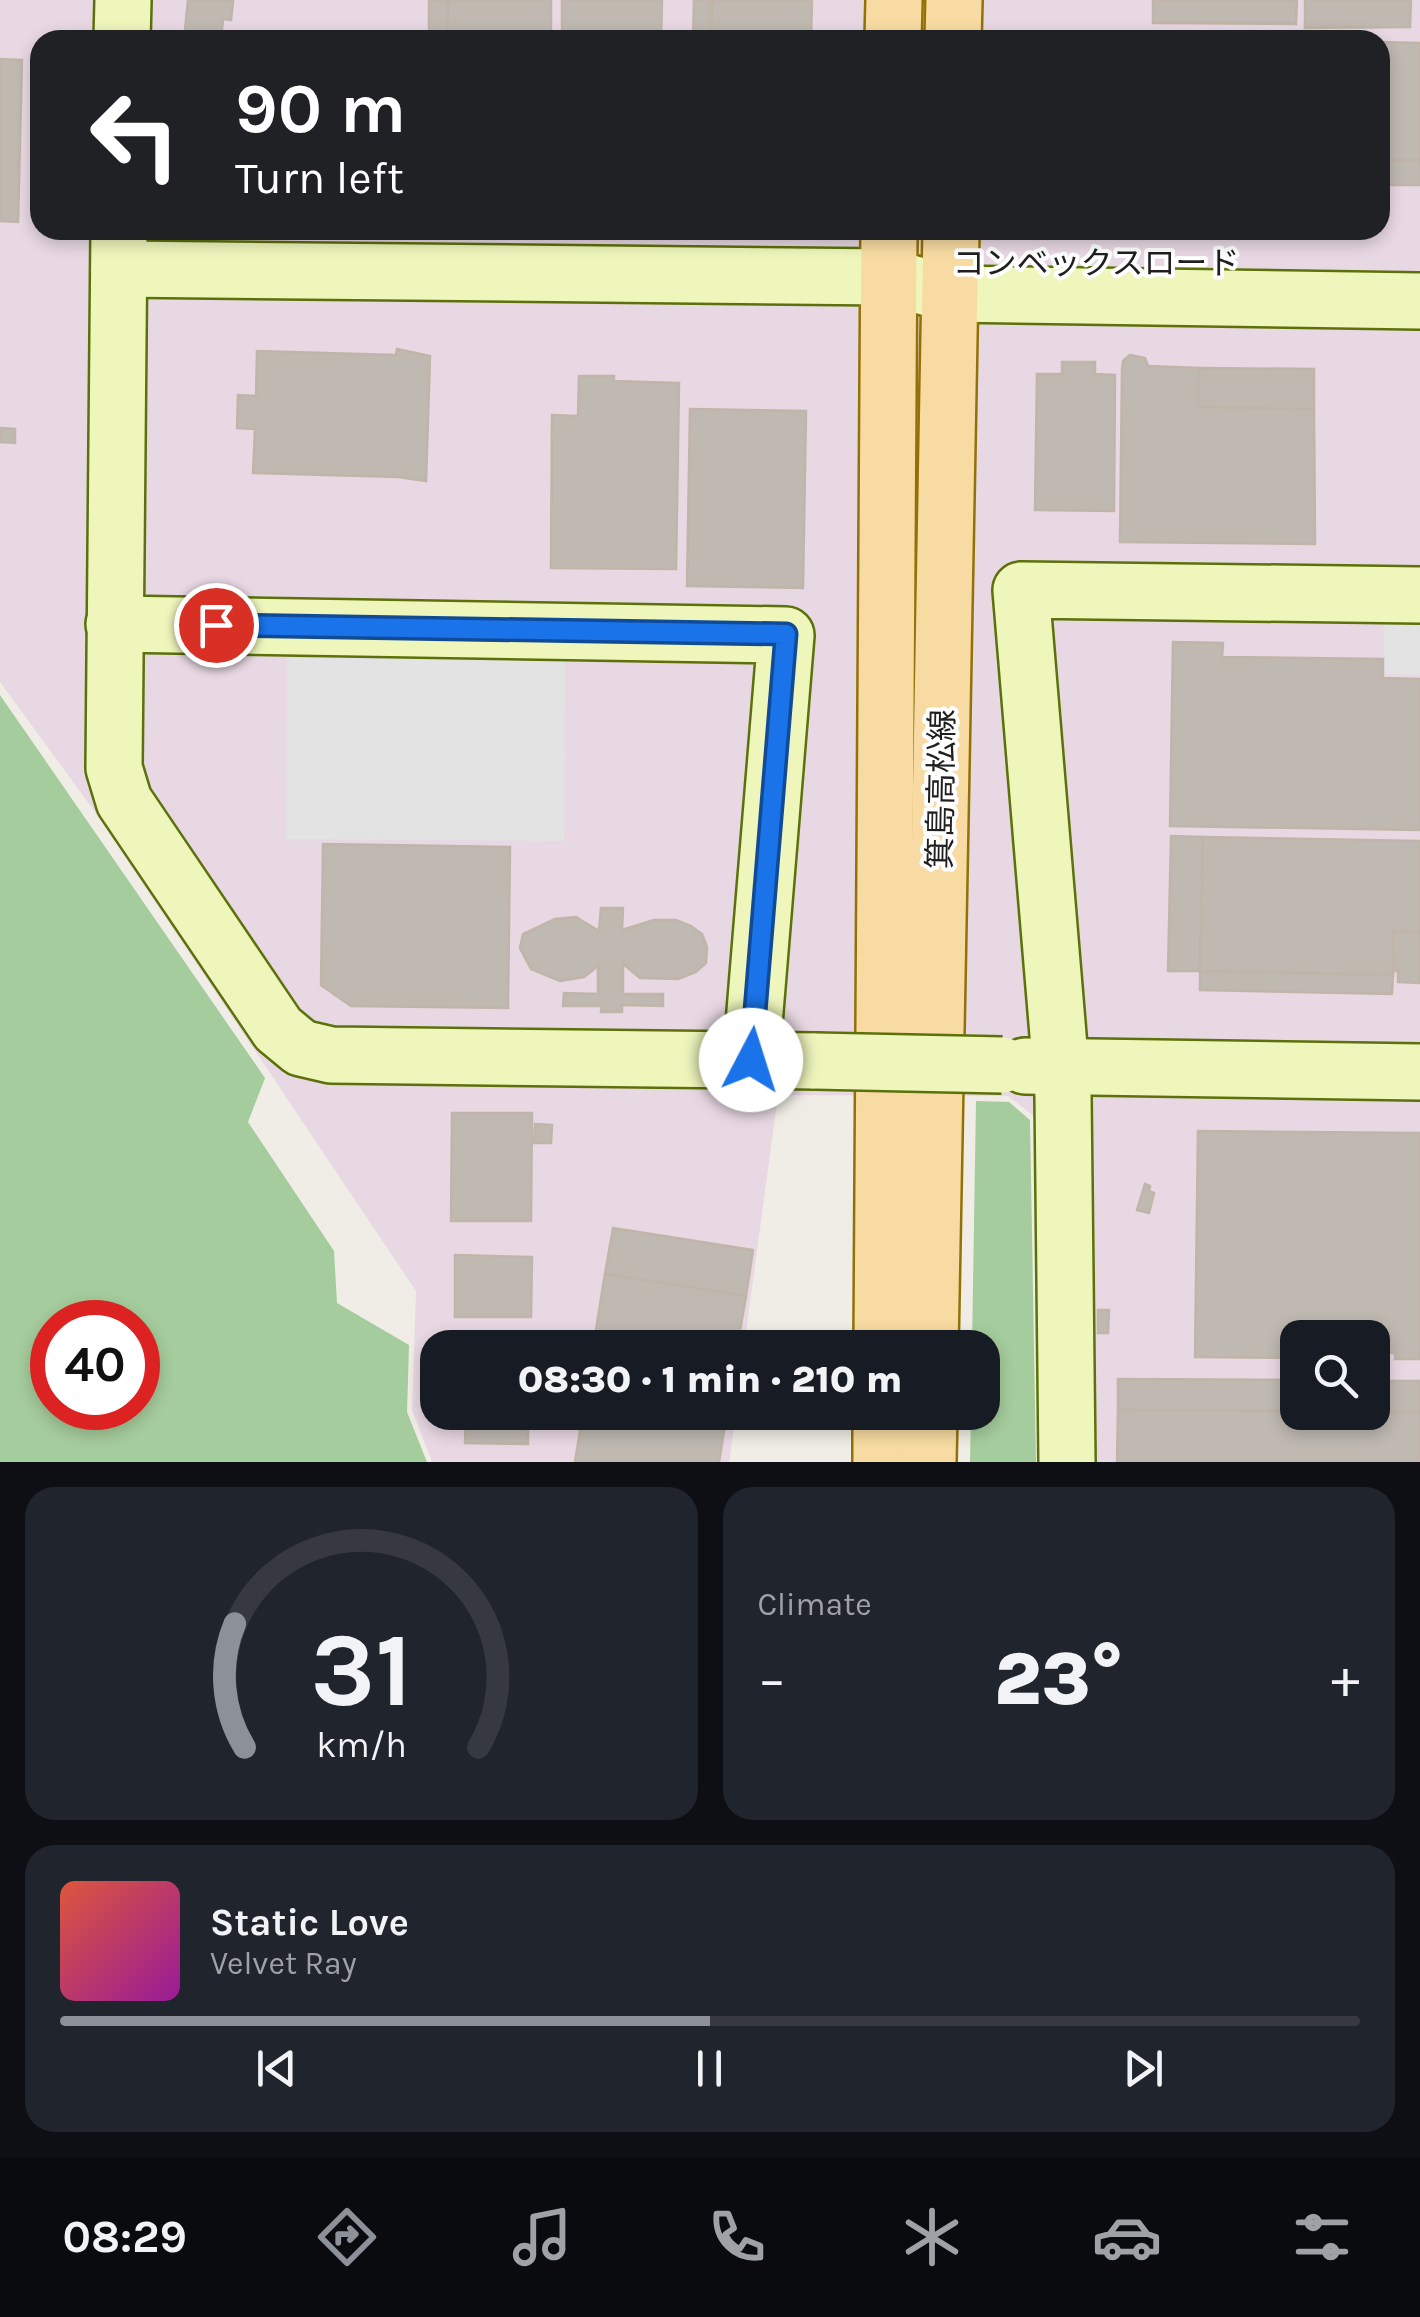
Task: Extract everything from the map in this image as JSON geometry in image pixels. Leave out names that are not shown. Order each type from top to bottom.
[{"type":"main road","points":[[893,30],[894,0]]},
{"type":"main road","points":[[953,30],[954,0]]},
{"type":"main road","name":"箕島高松線","points":[[882,1330],[889,254]]},
{"type":"main road","name":"箕島高松線","points":[[930,1330],[951,261]]},
{"type":"main road","points":[[881,1430],[881,1462]]},
{"type":"main road","points":[[928,1430],[928,1462]]},
{"type":"street","points":[[122,30],[123,0]]},
{"type":"street","points":[[119,250],[114,768],[124,801],[278,1029],[301,1048],[331,1055],[1420,1072]]},
{"type":"street","name":"コンベックスロード","points":[[119,250],[889,254],[1420,301]]},
{"type":"street","name":"コンベックスロード","points":[[951,261],[1420,266]]},
{"type":"street","points":[[1067,1462],[1061,1067],[1021,590],[1420,595]]},
{"type":"street","points":[[114,624],[786,634],[751,1060]]},
{"type":"shaded area","points":[[0,0],[1420,0],[1420,1462],[1042,1462],[1038,1119],[1008,1096],[778,1095],[746,1330],[420,1330],[420,1430],[734,1430],[729,1462],[432,1462],[412,1410],[416,1291],[95,812],[0,682]]},
{"type":"shaded area","points":[[1384,618],[1420,618],[1420,675],[1384,674]]},
{"type":"shaded area","points":[[287,658],[565,659],[564,841],[286,839]]},
{"type":"green space","points":[[0,695],[265,1078],[248,1122],[334,1251],[337,1303],[409,1345],[407,1412],[427,1462],[0,1462]]},
{"type":"green space","points":[[976,1101],[1009,1102],[1030,1120],[1036,1462],[970,1462],[971,1430],[1000,1430],[1000,1330],[972,1330]]},
{"type":"building","points":[[188,0],[233,1],[231,20],[223,19],[222,30],[185,30]]},
{"type":"building","points":[[429,0],[448,0],[447,30],[429,30]]},
{"type":"building","points":[[448,0],[551,0],[551,30],[447,30]]},
{"type":"building","points":[[562,0],[662,0],[661,30],[562,30]]},
{"type":"building","points":[[694,0],[710,0],[709,30],[693,30]]},
{"type":"building","points":[[712,0],[812,0],[811,30],[711,30]]},
{"type":"building","points":[[1153,0],[1297,0],[1296,24],[1153,23]]},
{"type":"building","points":[[1305,0],[1411,0],[1410,27],[1305,28]]},
{"type":"building","points":[[1390,42],[1420,43],[1420,160],[1390,160]]},
{"type":"building","points":[[0,59],[22,60],[18,222],[0,221]]},
{"type":"building","points":[[1390,160],[1420,160],[1420,185],[1390,185]]},
{"type":"building","points":[[397,349],[430,356],[426,481],[253,473],[255,429],[237,428],[238,395],[256,396],[257,351],[396,355]]},
{"type":"building","points":[[1130,355],[1145,358],[1148,366],[1199,368],[1199,407],[1314,409],[1315,544],[1120,542],[1122,370],[1123,361]]},
{"type":"building","points":[[1062,362],[1095,362],[1095,374],[1115,375],[1114,511],[1035,510],[1037,374],[1062,374]]},
{"type":"building","points":[[1199,368],[1314,369],[1314,409],[1199,407]]},
{"type":"building","points":[[579,376],[679,383],[676,569],[551,568],[552,415],[578,416]]},
{"type":"building","points":[[690,409],[806,411],[803,588],[687,586]]},
{"type":"building","points":[[0,428],[15,429],[15,443],[0,442]]},
{"type":"building","points":[[1173,642],[1223,643],[1222,657],[1383,659],[1383,678],[1420,679],[1420,830],[1170,826]]},
{"type":"building","points":[[1171,836],[1203,837],[1200,971],[1168,971]]},
{"type":"building","points":[[1203,837],[1420,841],[1420,932],[1394,931],[1393,975],[1200,971]]},
{"type":"building","points":[[323,844],[510,847],[508,1008],[351,1006],[321,985]]},
{"type":"building","points":[[601,908],[623,908],[622,930],[654,920],[676,920],[691,926],[702,934],[707,947],[706,963],[678,979],[640,978],[623,964],[623,994],[663,994],[663,1006],[622,1005],[622,1012],[601,1012],[602,1006],[563,1006],[564,993],[598,994],[598,966],[584,977],[560,981],[531,969],[520,948],[523,934],[555,919],[576,917],[599,931]]},
{"type":"building","points":[[1394,931],[1420,932],[1420,983],[1398,982],[1398,971],[1393,971]]},
{"type":"building","points":[[1200,971],[1393,975],[1392,994],[1200,990]]},
{"type":"building","points":[[452,1113],[532,1113],[531,1221],[451,1221]]},
{"type":"building","points":[[535,1124],[552,1125],[551,1143],[534,1143]]},
{"type":"building","points":[[1198,1131],[1420,1133],[1420,1359],[1395,1359],[1395,1353],[1390,1353],[1390,1320],[1280,1320],[1280,1358],[1195,1357]]},
{"type":"building","points":[[1145,1184],[1154,1193],[1149,1213],[1137,1210]]},
{"type":"building","points":[[613,1228],[753,1250],[746,1296],[605,1274]]},
{"type":"building","points":[[455,1255],[532,1257],[531,1317],[455,1317]]},
{"type":"building","points":[[605,1274],[746,1296],[740,1330],[596,1330]]},
{"type":"building","points":[[1098,1310],[1109,1310],[1108,1333],[1098,1333]]},
{"type":"building","points":[[1118,1379],[1280,1380],[1280,1411],[1118,1410]]},
{"type":"building","points":[[1390,1381],[1420,1381],[1420,1412],[1390,1411]]},
{"type":"building","points":[[1118,1410],[1280,1411],[1280,1430],[1390,1430],[1390,1412],[1420,1412],[1420,1462],[1117,1462]]},
{"type":"building","points":[[465,1430],[528,1430],[528,1444],[465,1443]]},
{"type":"building","points":[[580,1430],[724,1430],[719,1462],[575,1462]]},
{"type":"route","points":[[216,625],[786,634],[751,1060]]}]
